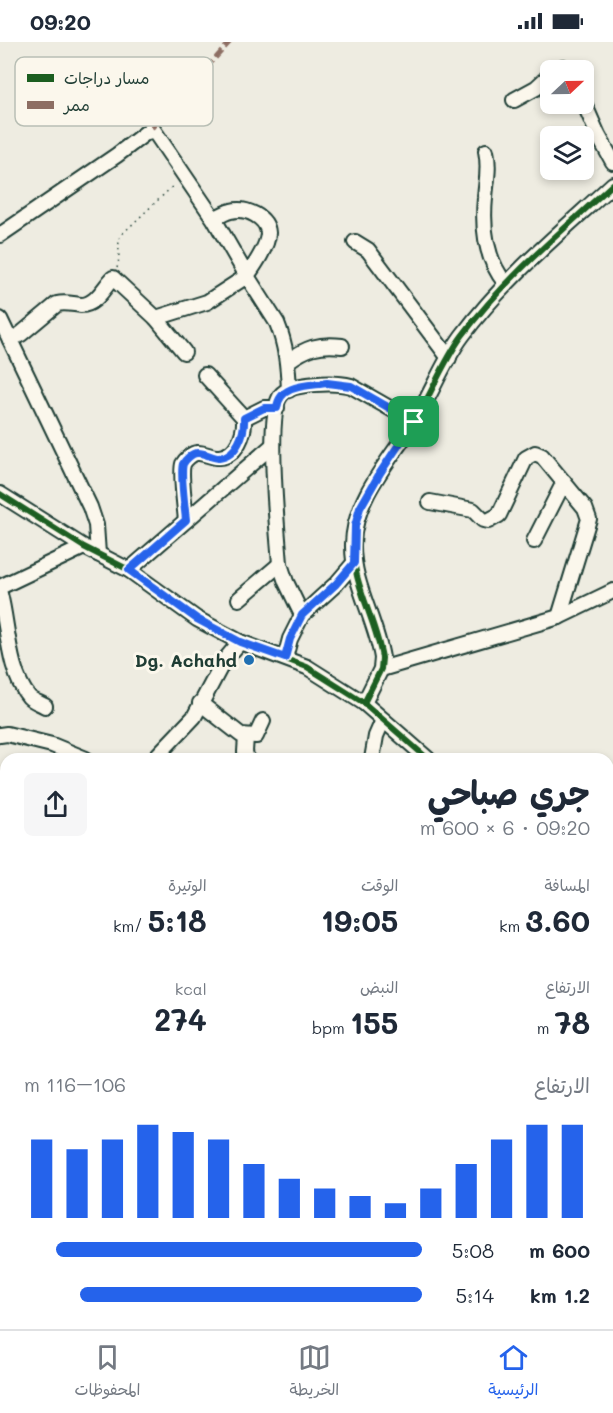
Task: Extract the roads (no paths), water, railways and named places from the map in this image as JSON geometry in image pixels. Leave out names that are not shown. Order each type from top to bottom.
[{"type":"street","points":[[514,100],[540,84]]},
{"type":"street","points":[[589,114],[613,162]]},
{"type":"street","points":[[0,235],[117,155],[152,128],[214,219],[277,323],[284,340],[288,361],[289,390]]},
{"type":"street","points":[[486,151],[489,161],[484,201],[486,245],[492,263],[506,284]]},
{"type":"street","points":[[364,703],[381,669],[382,658],[381,648],[354,563],[355,526],[360,508],[414,422],[460,338],[486,304],[613,184]]},
{"type":"street","points":[[156,318],[207,302],[247,276],[264,247],[268,234],[264,222],[258,216],[244,210],[231,211],[214,219]]},
{"type":"street","points":[[355,242],[368,250],[449,358]]},
{"type":"street","points":[[10,340],[61,302],[84,305],[93,301],[113,278],[156,318],[184,352]]},
{"type":"street","points":[[0,319],[90,507],[96,525],[98,554]]},
{"type":"street","points":[[288,361],[314,346],[327,344],[342,346]]},
{"type":"street","points":[[186,520],[183,465],[189,456],[197,453],[218,458],[231,453],[243,432],[244,418],[205,375]]},
{"type":"street","points":[[302,615],[280,564],[273,444],[277,408],[281,395],[297,387],[327,383],[351,386],[414,422]]},
{"type":"street","points":[[244,418],[264,408],[277,408]]},
{"type":"street","points":[[129,570],[273,444]]},
{"type":"street","points":[[430,502],[473,510],[483,520],[494,519],[499,515],[526,458],[535,453],[542,456],[585,508],[589,519],[559,617]]},
{"type":"street","points":[[534,541],[564,483]]},
{"type":"street","points":[[0,494],[84,547],[129,570],[197,619],[240,642],[308,667],[364,703],[421,753]]},
{"type":"street","points":[[0,587],[84,547]]},
{"type":"street","points":[[285,658],[290,639],[302,615],[336,584],[354,563]]},
{"type":"street","points":[[239,599],[280,564]]},
{"type":"street","points":[[381,669],[559,617],[613,591]]},
{"type":"street","points":[[0,594],[9,646],[20,683],[31,699],[45,706]]},
{"type":"street","points":[[160,753],[194,717],[223,662],[240,642]]},
{"type":"street","points":[[200,704],[241,735],[256,736],[263,721]]},
{"type":"street","points":[[373,753],[376,736],[383,720]]},
{"type":"street","points":[[0,735],[7,734],[70,753]]},
{"type":"street","points":[[245,753],[246,736]]},
{"type":"place","name":"Dg. Achahd","points":[[249,660]]}]
